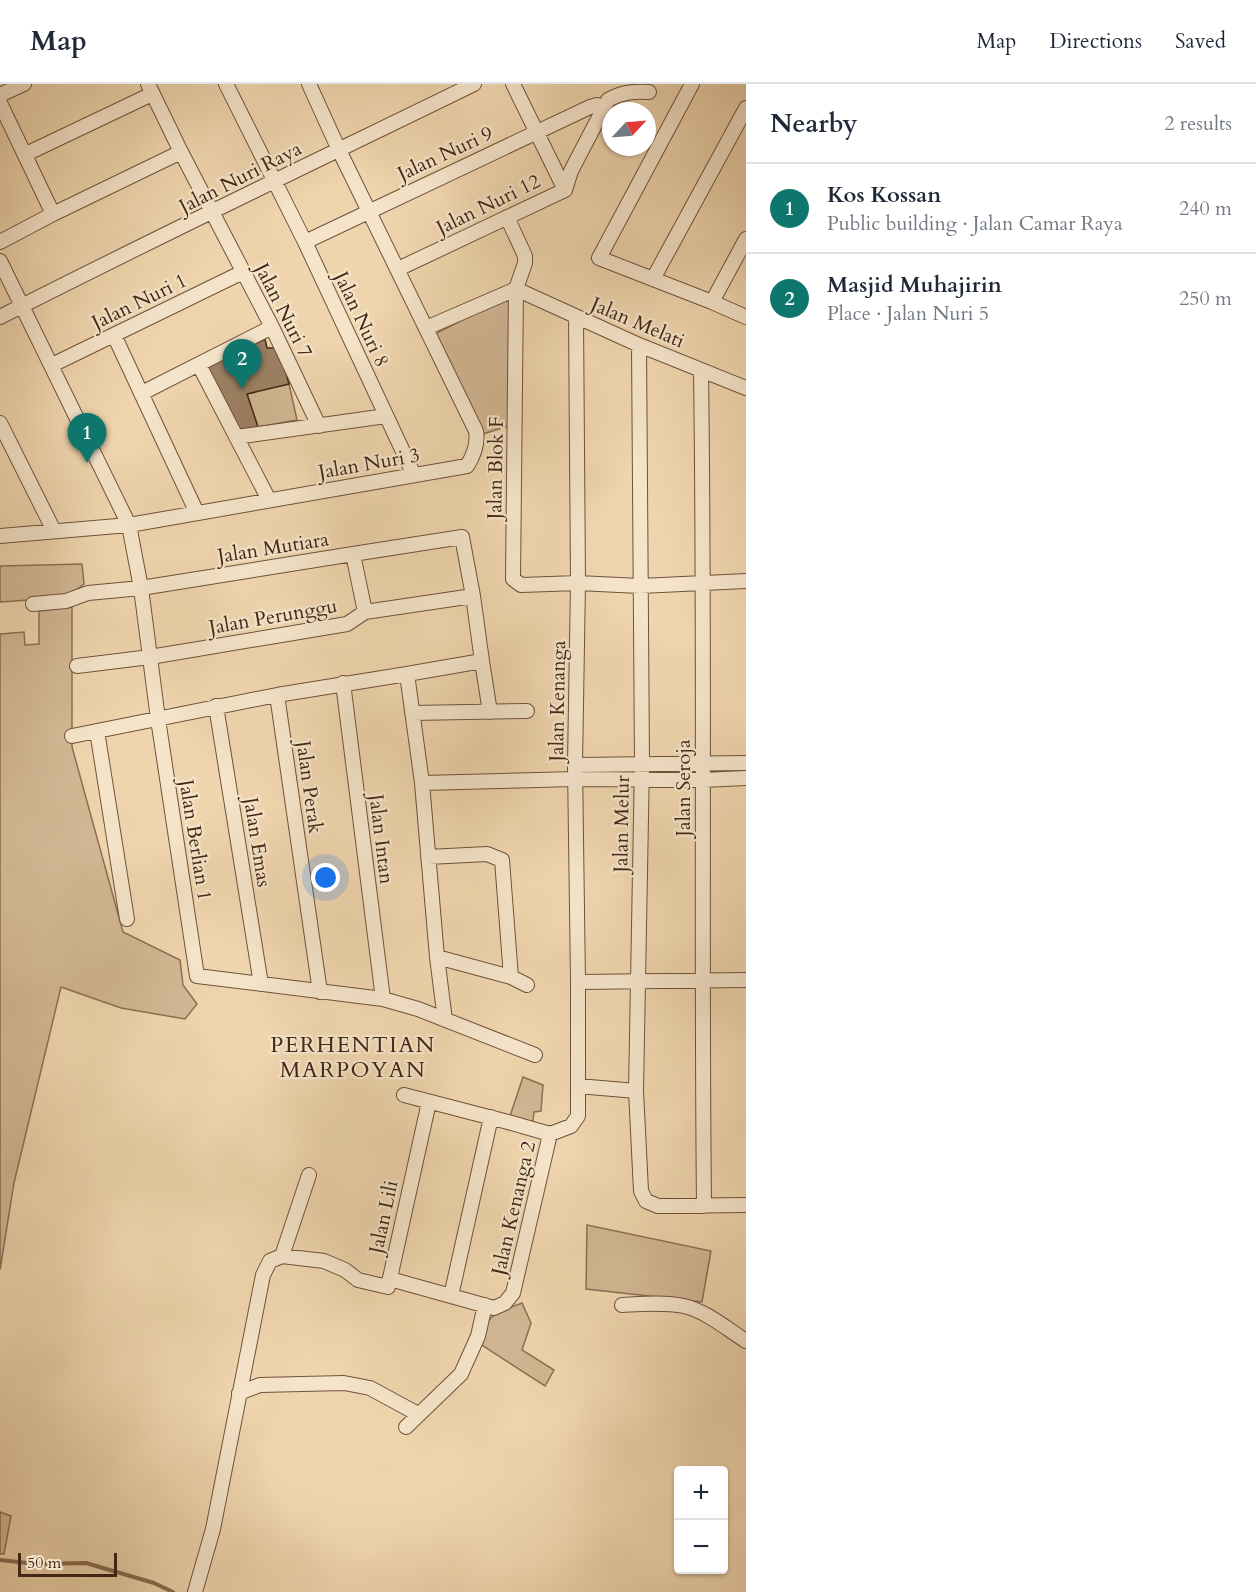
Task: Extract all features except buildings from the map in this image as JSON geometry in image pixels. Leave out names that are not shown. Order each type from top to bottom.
[{"type":"street","points":[[0,95],[24,84]]},
{"type":"street","name":"Jalan Nuri 8","points":[[226,84],[304,242],[414,475]]},
{"type":"street","name":"Jalan Nuri Raya","points":[[0,317],[213,213],[273,180],[474,84]]},
{"type":"street","points":[[513,84],[565,190]]},
{"type":"street","points":[[692,84],[599,258],[746,317]]},
{"type":"street","points":[[313,85],[339,150],[426,328],[516,289],[525,263],[525,256],[507,217]]},
{"type":"street","points":[[26,154],[150,89]]},
{"type":"street","name":"Jalan Nuri 7","points":[[150,89],[272,327],[319,426]]},
{"type":"street","points":[[608,102],[620,94],[633,91],[649,92]]},
{"type":"street","points":[[0,103],[53,214]]},
{"type":"street","name":"Jalan Nuri 9","points":[[304,242],[537,131],[590,107],[602,106]]},
{"type":"street","points":[[653,279],[746,108]]},
{"type":"street","name":"Jalan Nuri 12","points":[[398,269],[565,190],[571,171],[602,111]]},
{"type":"street","points":[[0,242],[181,152]]},
{"type":"street","points":[[712,302],[746,239]]},
{"type":"street","name":"Jalan Berlian 1","points":[[0,261],[129,525],[141,588],[158,719],[197,976],[382,999],[418,1009],[536,1055]]},
{"type":"street","name":"Jalan Nuri 1","points":[[52,365],[243,272]]},
{"type":"street","name":"Jalan Melati","points":[[516,289],[639,345],[746,387]]},
{"type":"street","name":"Jalan Blok F","points":[[516,289],[513,579],[521,585],[579,584]]},
{"type":"street","name":"Jalan Kenanga","points":[[550,1134],[571,1126],[578,1116],[575,772],[579,584],[576,317]]},
{"type":"street","points":[[142,393],[272,327]]},
{"type":"street","name":"Jalan Nuri 3","points":[[0,536],[129,525],[467,466],[478,439],[476,431],[426,328]]},
{"type":"street","points":[[114,335],[197,513]]},
{"type":"street","name":"Jalan Melur","points":[[639,345],[642,763],[636,1091],[641,1191],[646,1201],[658,1206],[746,1205]]},
{"type":"street","points":[[199,365],[269,500]]},
{"type":"street","name":"Jalan Seroja","points":[[701,370],[704,583],[702,764],[704,1206]]},
{"type":"street","points":[[236,437],[386,416]]},
{"type":"street","points":[[0,423],[54,531]]},
{"type":"street","points":[[353,554],[462,537],[490,712]]},
{"type":"street","name":"Jalan Mutiara","points":[[33,604],[66,601],[88,593],[141,588],[353,554],[365,612]]},
{"type":"street","points":[[579,584],[640,585],[746,581]]},
{"type":"street","name":"Jalan Perunggu","points":[[77,666],[150,657],[347,624],[365,612],[473,596]]},
{"type":"street","points":[[72,736],[216,706],[482,661]]},
{"type":"street","points":[[407,674],[422,783],[437,957],[446,1020]]},
{"type":"street","name":"Jalan Intan","points":[[343,683],[382,999]]},
{"type":"street","name":"Jalan Perak","points":[[277,695],[320,992]]},
{"type":"street","name":"Jalan Emas","points":[[216,706],[261,984]]},
{"type":"street","points":[[412,713],[527,711]]},
{"type":"street","points":[[97,731],[127,919]]},
{"type":"street","points":[[422,783],[575,772],[642,763],[746,763]]},
{"type":"street","points":[[575,772],[641,779],[746,778]]},
{"type":"street","points":[[428,857],[487,854],[502,860],[511,977]]},
{"type":"street","points":[[437,957],[511,977],[527,985]]},
{"type":"street","points":[[578,982],[746,980]]},
{"type":"street","points":[[578,1086],[636,1091]]},
{"type":"street","points":[[404,1095],[550,1134]]},
{"type":"street","name":"Jalan Lili","points":[[429,1102],[390,1279],[451,1296]]},
{"type":"street","points":[[406,1427],[461,1374],[478,1336],[485,1305],[451,1296],[491,1117]]},
{"type":"street","name":"Jalan Kenanga 2","points":[[485,1305],[494,1308],[505,1303],[513,1293],[550,1134]]},
{"type":"street","points":[[282,1256],[309,1175]]},
{"type":"street","points":[[195,1592],[213,1529],[263,1275],[270,1262],[282,1256],[324,1261],[345,1270],[358,1281],[388,1287],[390,1279]]},
{"type":"street","points":[[622,1305],[650,1303],[685,1307],[709,1318],[746,1341]]},
{"type":"street","points":[[239,1393],[260,1385],[344,1383],[370,1388],[418,1414]]},
{"type":"shaded area","points":[[509,296],[508,426],[480,435],[431,336]]},
{"type":"shaded area","points":[[289,384],[297,420],[258,427],[247,394]]},
{"type":"shaded area","points":[[82,564],[84,584],[71,594],[58,598],[0,602],[0,566]]},
{"type":"shaded area","points":[[72,607],[72,747],[123,932],[180,960],[183,985],[197,1004],[185,1019],[121,1008],[61,987],[14,1183],[0,1270],[0,634],[24,632],[25,645],[39,644],[39,611]]},
{"type":"shaded area","points":[[523,1077],[543,1085],[541,1111],[534,1112],[532,1130],[508,1122]]},
{"type":"shaded area","points":[[587,1225],[711,1251],[702,1302],[586,1289]]},
{"type":"shaded area","points":[[522,1303],[531,1323],[522,1350],[554,1370],[545,1386],[480,1344],[486,1326],[493,1316]]},
{"type":"shaded area","points":[[0,1512],[11,1516],[4,1554],[0,1554]]},
{"type":"waterway","points":[[0,1560],[37,1564],[86,1563],[154,1583],[173,1592]]},
{"type":"place","name":"Masjid Muhajirin","points":[[242,389]]},
{"type":"place","name":"Kos Kossan","points":[[87,463]]},
{"type":"district","name":"PERHENTIAN MARPOYAN","points":[[353,1056]]}]
